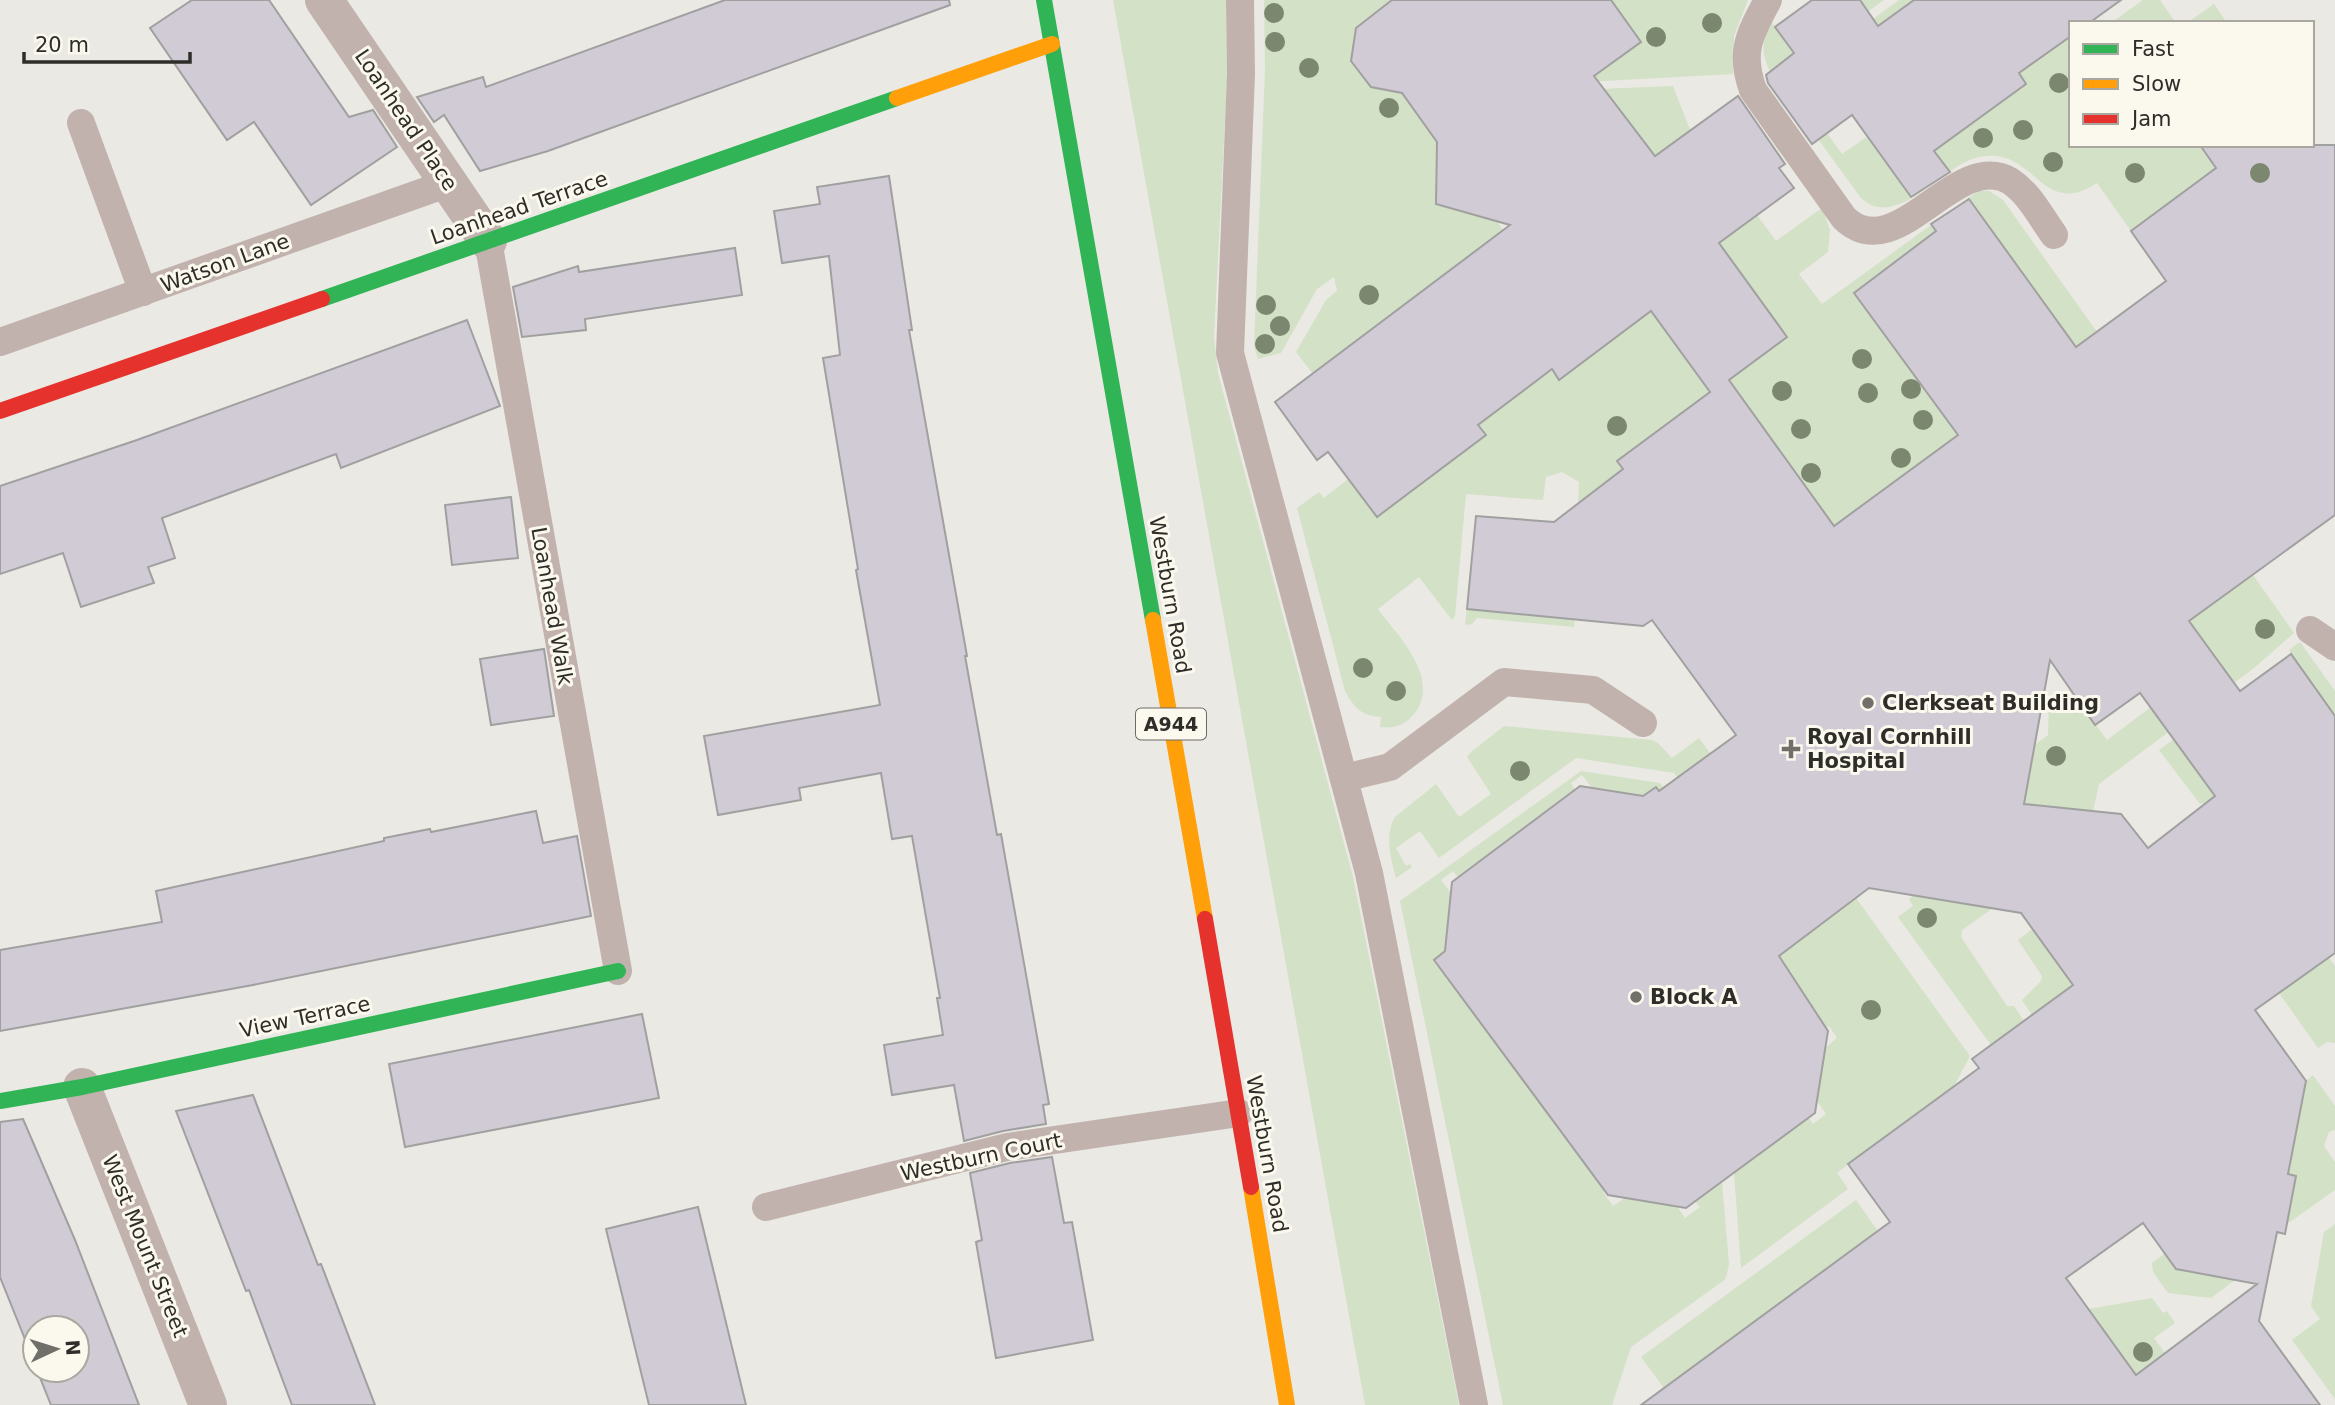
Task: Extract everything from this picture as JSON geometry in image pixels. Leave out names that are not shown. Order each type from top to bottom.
[{"type":"street","name":"Loanhead Place","points":[[324,0],[488,241]]},
{"type":"street","name":"Westburn Road","points":[[1044,0],[1240,1113],[1287,1405]]},
{"type":"street","name":"Loanhead Terrace","points":[[0,411],[1052,44]]},
{"type":"street","name":"View Terrace","points":[[0,1101],[82,1087],[618,971]]},
{"type":"street","name":"West Mount Street","points":[[82,1087],[208,1405]]},
{"type":"lane","points":[[1240,0],[1241,74],[1230,353],[1369,873],[1474,1405]]},
{"type":"lane","points":[[1768,0],[1749,34],[1746,45],[1745,67],[1752,90],[1843,218],[1863,230],[1879,230],[1897,225],[1966,181],[1988,176],[2002,177],[2020,189],[2054,235]]},
{"type":"lane","points":[[81,123],[144,292]]},
{"type":"lane","name":"Watson Lane","points":[[0,342],[449,183]]},
{"type":"lane","name":"Loanhead Walk","points":[[488,241],[618,971]]},
{"type":"lane","points":[[2309,630],[2335,647]]},
{"type":"lane","points":[[1344,778],[1390,767],[1504,682],[1593,690],[1643,723]]},
{"type":"lane","name":"Westburn Court","points":[[766,1207],[1007,1147],[1240,1113]]},
{"type":"green space","points":[[1113,0],[1226,0],[1227,80],[1214,337],[1218,373],[1353,877],[1459,1405],[1365,1405]]},
{"type":"green space","points":[[1264,0],[1436,0],[1411,10],[1384,6],[1356,28],[1351,61],[1401,92],[1446,154],[1437,161],[1436,204],[1478,216],[1488,209],[1503,230],[1313,374],[1296,352],[1326,300],[1337,291],[1334,277],[1317,289],[1281,353],[1258,359],[1254,346],[1265,70]]},
{"type":"green space","points":[[1611,0],[1748,0],[1734,36],[1733,74],[1585,82]]},
{"type":"green space","points":[[1860,0],[1884,0],[1783,73],[1779,86],[1766,63],[1763,47],[1771,21],[1796,56]]},
{"type":"green space","points":[[1899,0],[1914,0],[1805,79],[1802,71]]},
{"type":"green space","points":[[2143,0],[2160,0],[2175,21],[2114,21]]},
{"type":"green space","points":[[2214,4],[2226,21],[2190,21]]},
{"type":"green space","points":[[2069,37],[2069,147],[2201,147],[2216,167],[2274,147],[2172,201],[2131,231],[2097,183],[2078,192],[2062,193],[2049,188],[2012,160],[1995,156],[1975,158],[1962,164],[1904,202],[1889,207],[1875,206],[1861,198],[1794,106],[1803,100],[1842,154],[1868,136],[1898,177],[2026,84],[2019,73]]},
{"type":"green space","points":[[1673,86],[1690,130],[1655,156],[1575,90]]},
{"type":"green space","points":[[1978,191],[1989,191],[2003,200],[2097,332],[2076,347],[1973,204],[1958,435],[1834,525],[1729,380],[1786,337],[1719,243],[1757,215],[1776,241],[1822,208],[1830,230],[1828,252],[1799,274],[1822,304]]},
{"type":"green space","points":[[1651,311],[1715,400],[1670,422],[1618,460],[1623,469],[1578,503],[1579,482],[1562,472],[1546,477],[1543,500],[1466,494],[1455,616],[1452,620],[1419,577],[1378,609],[1414,658],[1423,687],[1421,701],[1411,718],[1399,725],[1380,727],[1381,717],[1359,710],[1345,691],[1297,508],[1319,492],[1324,498],[1348,479],[1377,517],[1485,436],[1478,425],[1552,369],[1560,380]]},
{"type":"green space","points":[[1572,567],[1579,567],[1574,627],[1477,618],[1472,624],[1465,625],[1467,609],[1567,619]]},
{"type":"green space","points":[[2253,575],[2294,633],[2254,668],[2099,784],[2093,811],[2024,804],[2026,792],[2001,770],[2048,735],[2049,704],[2085,710],[2107,740],[2155,704],[2189,621]]},
{"type":"green space","points":[[2300,642],[2335,691],[2335,716],[2289,650]]},
{"type":"green space","points":[[1504,726],[1652,740],[1672,758],[1699,738],[1749,806],[1732,850],[1674,773],[1576,758],[1439,858],[1420,831],[1396,848],[1406,866],[1410,864],[1412,867],[1396,878],[1389,840],[1395,817],[1436,784],[1459,817],[1491,794],[1467,757]]},
{"type":"green space","points":[[2174,739],[2218,800],[2200,804],[2159,750]]},
{"type":"green space","points":[[1581,771],[1660,783],[1725,871],[1721,874],[1656,787],[1643,796],[1592,788],[1582,775],[1571,783],[1575,790],[1458,877],[1453,871],[1441,880],[1451,893],[1445,951],[1434,961],[1446,976],[1452,972],[1553,1111],[1548,1115],[1562,1135],[1569,1131],[1609,1187],[1603,1192],[1613,1206],[1625,1198],[1677,1206],[1685,1218],[1700,1207],[1695,1202],[1722,1182],[1729,1264],[1723,1281],[1631,1347],[1612,1405],[1503,1405],[1400,901]]},
{"type":"green space","points":[[1926,885],[1993,908],[1962,930],[1961,937],[2007,1006],[2014,1006],[2024,1021],[1991,1045],[1898,917],[1913,906],[1909,899]]},
{"type":"green space","points":[[1856,898],[1970,1056],[1937,1118],[1928,1105],[1848,1164],[1837,1173],[1848,1189],[1741,1268],[1734,1173],[1809,1118],[1813,1124],[1826,1114],[1817,1101],[1825,1048],[1837,1038],[1829,1026],[1824,1030],[1779,956]]},
{"type":"green space","points":[[2040,923],[2037,936],[2061,968],[2073,969],[2080,980],[2032,1015],[2022,1000],[2041,981],[2042,976],[2018,940]]},
{"type":"green space","points":[[2329,958],[2335,966],[2335,1043],[2327,1042],[2318,1048],[2279,993]]},
{"type":"green space","points":[[2313,1075],[2335,1106],[2335,1130],[2329,1132],[2324,1146],[2335,1162],[2335,1190],[2287,1224],[2295,1176],[2288,1174],[2306,1081]]},
{"type":"green space","points":[[1856,1200],[1878,1231],[1664,1388],[1641,1357]]},
{"type":"green space","points":[[2335,1224],[2335,1399],[2292,1340],[2320,1319],[2311,1306],[2324,1232]]},
{"type":"green space","points":[[2165,1253],[2235,1280],[2211,1298],[2168,1293],[2153,1272],[2152,1263]]},
{"type":"green space","points":[[2152,1298],[2163,1313],[2167,1311],[2175,1323],[2154,1338],[2165,1353],[2124,1383],[2119,1352],[2089,1309]]},
{"type":"building","points":[[192,0],[269,0],[349,117],[373,110],[397,147],[311,205],[254,122],[227,140],[150,28]]},
{"type":"building","points":[[725,0],[949,0],[950,5],[548,151],[480,171],[444,115],[434,122],[417,97],[483,77],[486,87]]},
{"type":"building","name":"Clerkseat Building","points":[[1392,0],[1611,0],[1641,42],[1594,76],[1655,156],[1738,96],[1785,164],[1779,168],[1794,188],[1719,243],[1787,337],[1729,380],[1834,526],[1958,435],[1854,293],[1936,231],[1931,224],[1969,199],[2076,347],[2166,281],[2131,231],[2216,168],[2201,147],[2335,145],[2335,515],[2189,621],[2240,691],[2291,654],[2335,716],[2335,953],[2255,1010],[2306,1081],[2288,1174],[2296,1176],[2285,1234],[2277,1232],[2259,1321],[2320,1405],[1641,1405],[1890,1222],[1848,1164],[1979,1068],[1972,1059],[2073,985],[2021,913],[1869,888],[1779,956],[1828,1031],[1815,1113],[1686,1208],[1608,1195],[1434,960],[1445,951],[1452,882],[1580,786],[1643,796],[1656,787],[1659,791],[1736,735],[1652,620],[1643,626],[1467,609],[1476,516],[1554,522],[1623,469],[1617,461],[1710,392],[1651,311],[1559,380],[1552,369],[1478,425],[1486,435],[1377,517],[1328,452],[1317,460],[1275,402],[1510,225],[1436,204],[1437,142],[1402,93],[1371,87],[1351,61],[1356,28]],"holes":[[[2050,660],[2095,725],[2140,693],[2215,796],[2148,848],[2121,814],[2024,804]],[[2143,1223],[2176,1269],[2257,1284],[2136,1375],[2066,1278]]]},
{"type":"building","points":[[1812,0],[1860,0],[1878,26],[1914,0],[2121,0],[2092,21],[2069,21],[2069,37],[2019,73],[2026,84],[1934,151],[1950,172],[1911,197],[1852,115],[1812,144],[1768,83],[1766,75],[1794,53],[1775,27]]},
{"type":"building","points":[[889,176],[912,330],[909,330],[965,656],[997,835],[1001,834],[1049,1104],[1043,1105],[1046,1124],[964,1141],[954,1085],[892,1095],[884,1045],[943,1035],[937,998],[940,998],[912,836],[892,839],[881,773],[799,788],[801,800],[718,815],[704,736],[880,705],[823,358],[840,355],[829,256],[782,263],[774,211],[820,204],[817,187]]},
{"type":"building","points":[[735,248],[742,295],[585,319],[586,330],[522,337],[513,287],[578,266],[579,272]]},
{"type":"building","points":[[467,320],[500,406],[341,468],[336,454],[162,518],[175,558],[148,567],[154,583],[81,607],[63,553],[0,574],[0,486],[137,440]]},
{"type":"building","points":[[511,497],[518,558],[452,565],[445,505]]},
{"type":"building","points":[[544,649],[554,716],[491,725],[480,659]]},
{"type":"building","points":[[536,811],[543,843],[577,836],[591,916],[253,985],[0,1031],[0,950],[162,922],[156,891],[384,841],[384,838],[430,829],[431,832]]},
{"type":"building","points":[[642,1014],[659,1098],[405,1147],[389,1064]]},
{"type":"building","points":[[253,1095],[375,1405],[292,1405],[249,1290],[246,1291],[176,1111]]},
{"type":"building","points":[[23,1119],[75,1240],[139,1405],[51,1405],[43,1384],[91,1384],[91,1314],[21,1314],[21,1329],[0,1277],[0,1122]]},
{"type":"building","points":[[1052,1157],[1064,1223],[1072,1222],[1093,1340],[996,1358],[976,1242],[982,1240],[970,1173],[1010,1163]]},
{"type":"building","points":[[698,1207],[746,1405],[649,1405],[606,1229]]},
{"type":"traffic: fast","points":[[1044,0],[1153,620]]},
{"type":"traffic: fast","points":[[322,299],[897,98]]},
{"type":"traffic: fast","points":[[0,1101],[82,1087],[618,971]]},
{"type":"traffic: slow","points":[[897,98],[1052,44]]},
{"type":"traffic: slow","points":[[1153,620],[1205,919]]},
{"type":"traffic: slow","points":[[1251,1187],[1287,1405]]},
{"type":"traffic: jam","points":[[0,411],[322,299]]},
{"type":"traffic: jam","points":[[1205,919],[1251,1187]]},
{"type":"place","name":"Clerkseat Building","points":[[1868,703]]},
{"type":"place","name":"Royal Cornhill Hospital","points":[[1791,749]]},
{"type":"place","name":"Block A","points":[[1636,997]]}]
